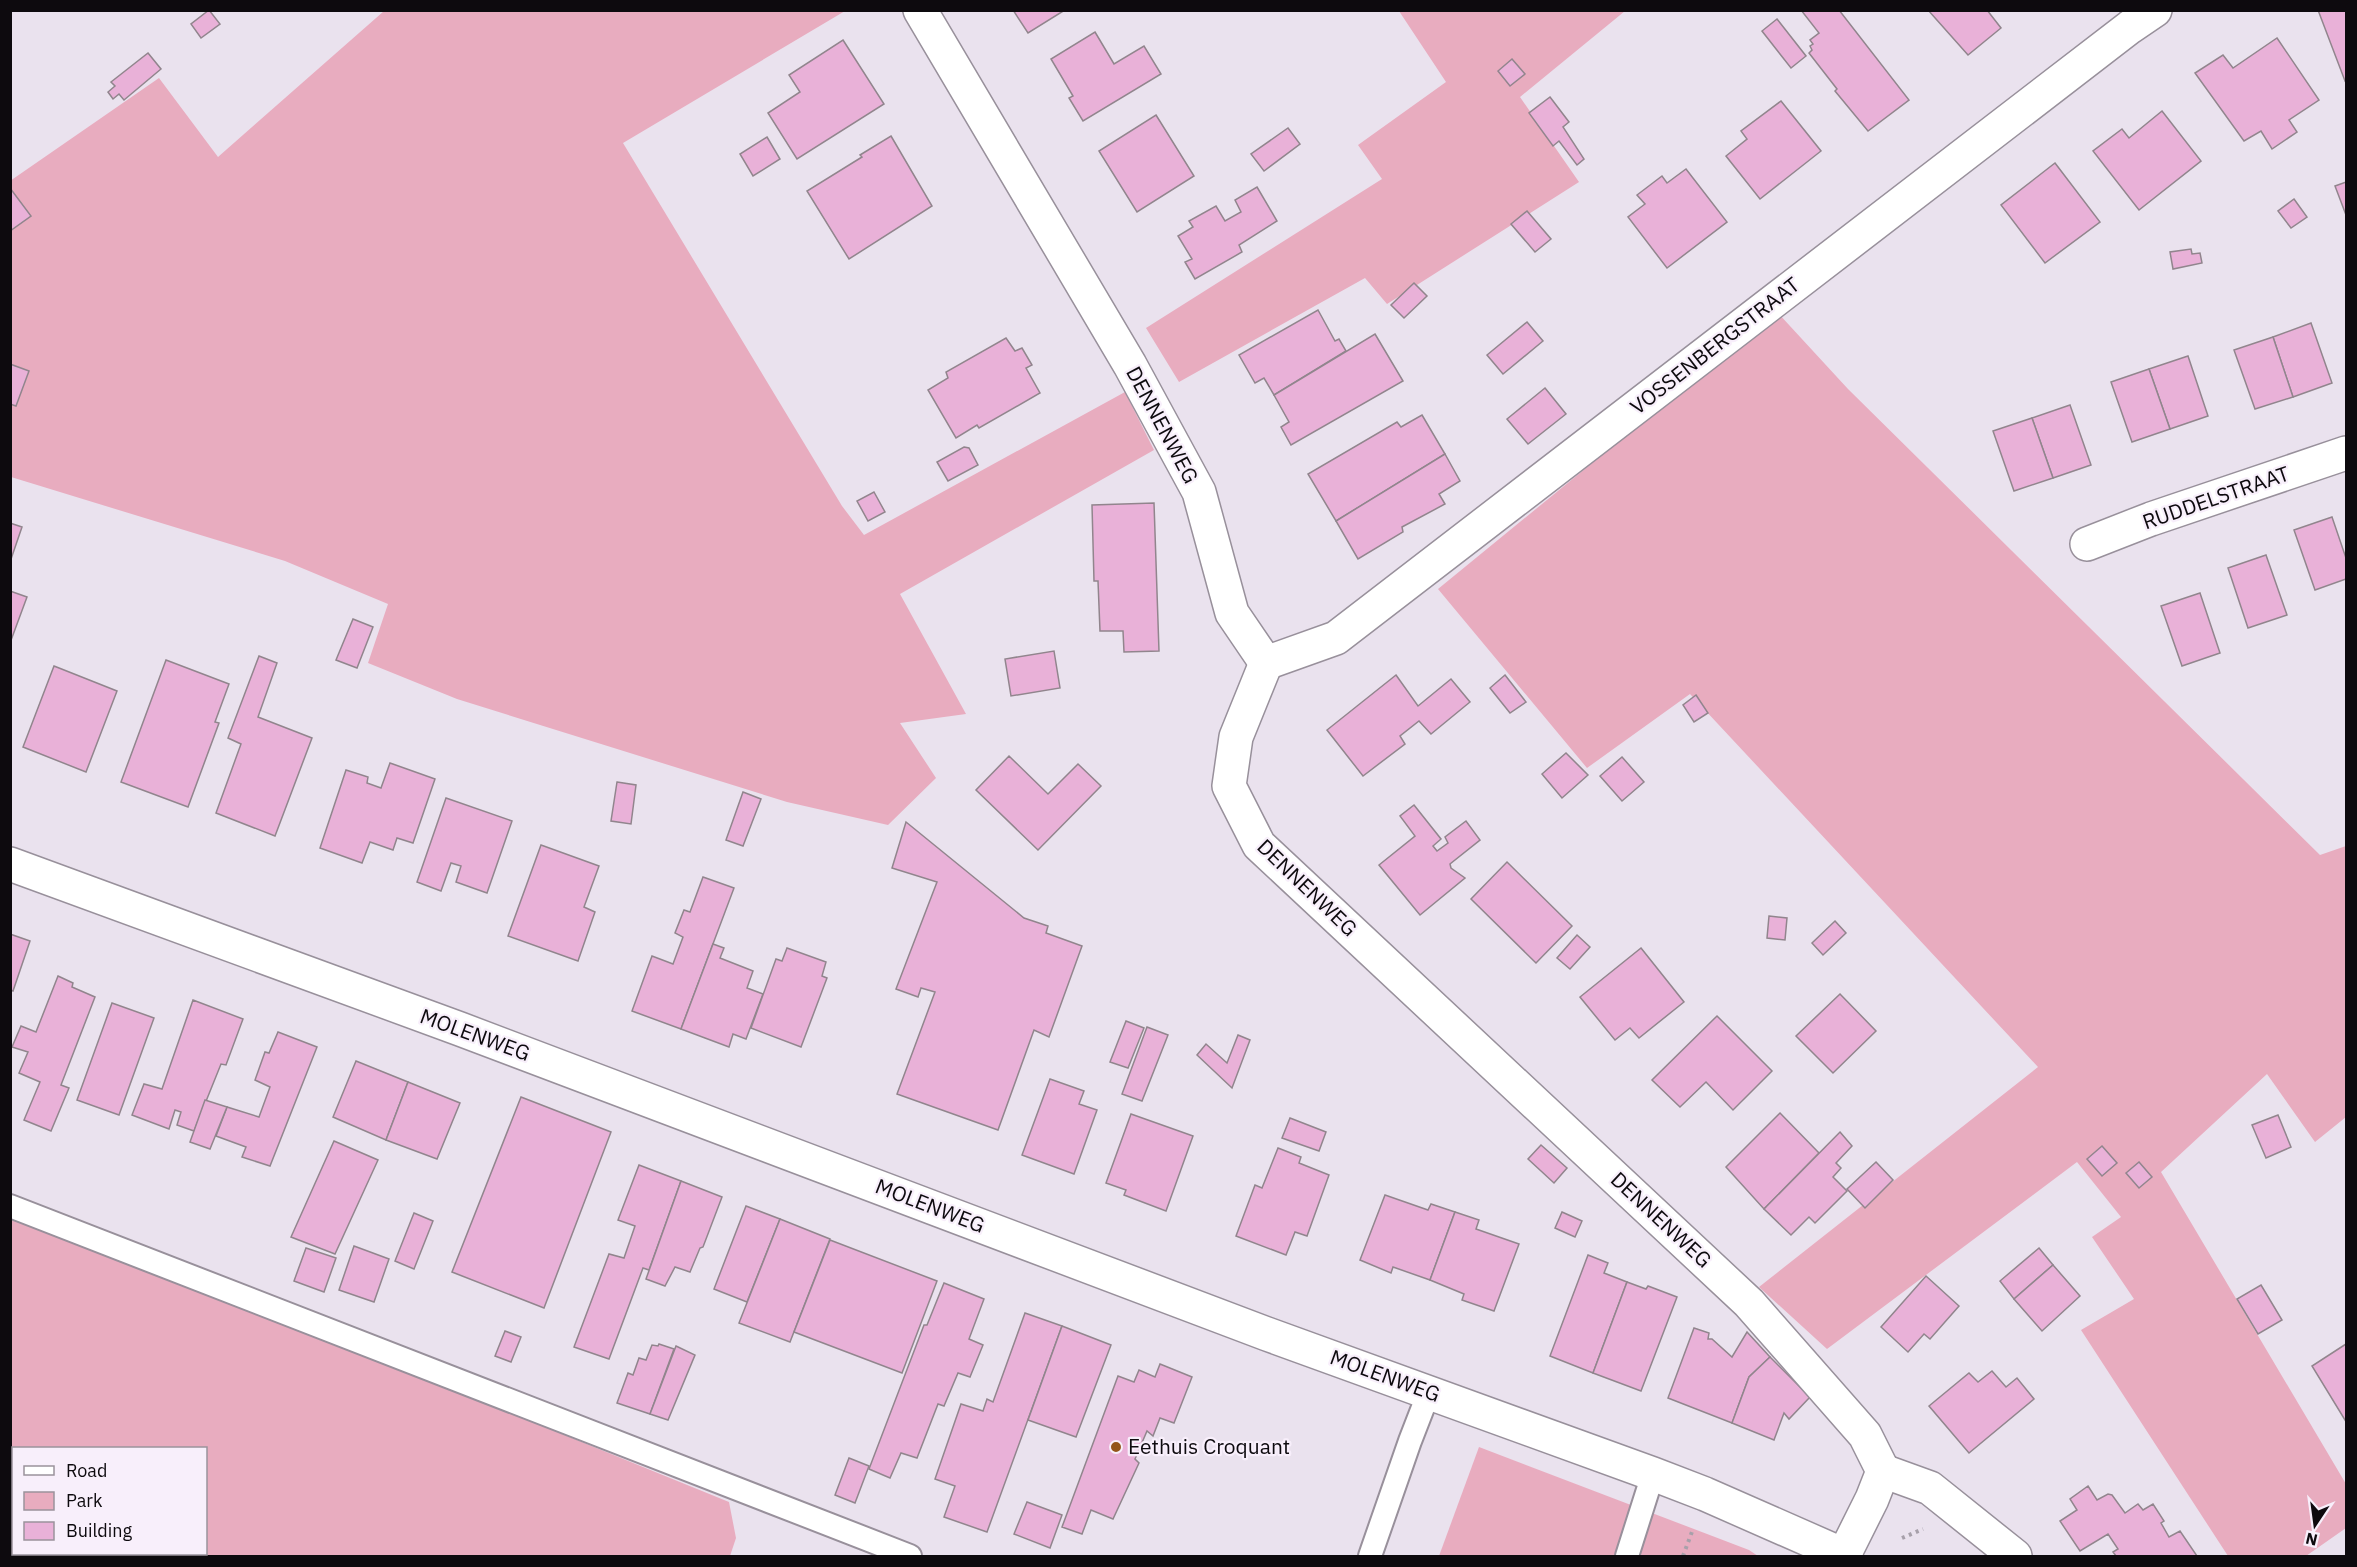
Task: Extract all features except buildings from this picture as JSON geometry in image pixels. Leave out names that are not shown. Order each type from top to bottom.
[{"type":"street","name":"DENNENWEG","points":[[920,10],[1130,365],[1199,492],[1232,613],[1266,663],[1236,737],[1229,786],[1258,845],[1749,1303],[1865,1435],[1882,1471]]},
{"type":"street","name":"VOSSENBERGSTRAAT","points":[[1266,663],[1336,638],[2155,10]]},
{"type":"street","name":"RUDDELSTRAAT","points":[[2087,544],[2151,519],[2346,453]]},
{"type":"street","name":"MOLENWEG","points":[[10,864],[460,1029],[1256,1330],[1653,1474],[1705,1494],[1845,1556]]},
{"type":"street","points":[[1845,1556],[1872,1499],[1882,1471],[1930,1488],[2015,1557]]},
{"type":"lane","points":[[10,1206],[910,1557]]},
{"type":"lane","points":[[1370,1557],[1429,1392]]},
{"type":"lane","points":[[1627,1557],[1653,1474]]},
{"type":"green space","points":[[384,11],[845,11],[623,143],[842,506],[864,535],[1125,392],[1154,450],[900,594],[966,714],[900,723],[936,778],[888,825],[787,802],[457,699],[368,663],[388,604],[285,561],[11,477],[10,181],[159,78],[218,157]]},
{"type":"green space","points":[[1399,11],[1625,11],[1520,97],[1579,182],[1387,304],[1365,278],[1179,382],[1146,328],[1382,179],[1358,145],[1446,82]]},
{"type":"green space","points":[[1777,312],[1848,389],[2320,855],[2346,846],[2346,1117],[2315,1142],[2267,1074],[2161,1172],[2346,1484],[2346,1528],[2306,1556],[2228,1556],[2081,1330],[2134,1299],[2092,1237],[2121,1217],[2077,1162],[1827,1349],[1759,1287],[2038,1067],[1690,694],[1587,768],[1438,589]]},
{"type":"green space","points":[[11,1210],[729,1502],[736,1538],[730,1556],[20,1556],[207,1555],[207,1447],[12,1447],[12,1534]]},
{"type":"green space","points":[[1479,1447],[1749,1550],[1758,1556],[1439,1556]]},
{"type":"place","name":"Eethuis Croquant","points":[[1116,1447]]}]
